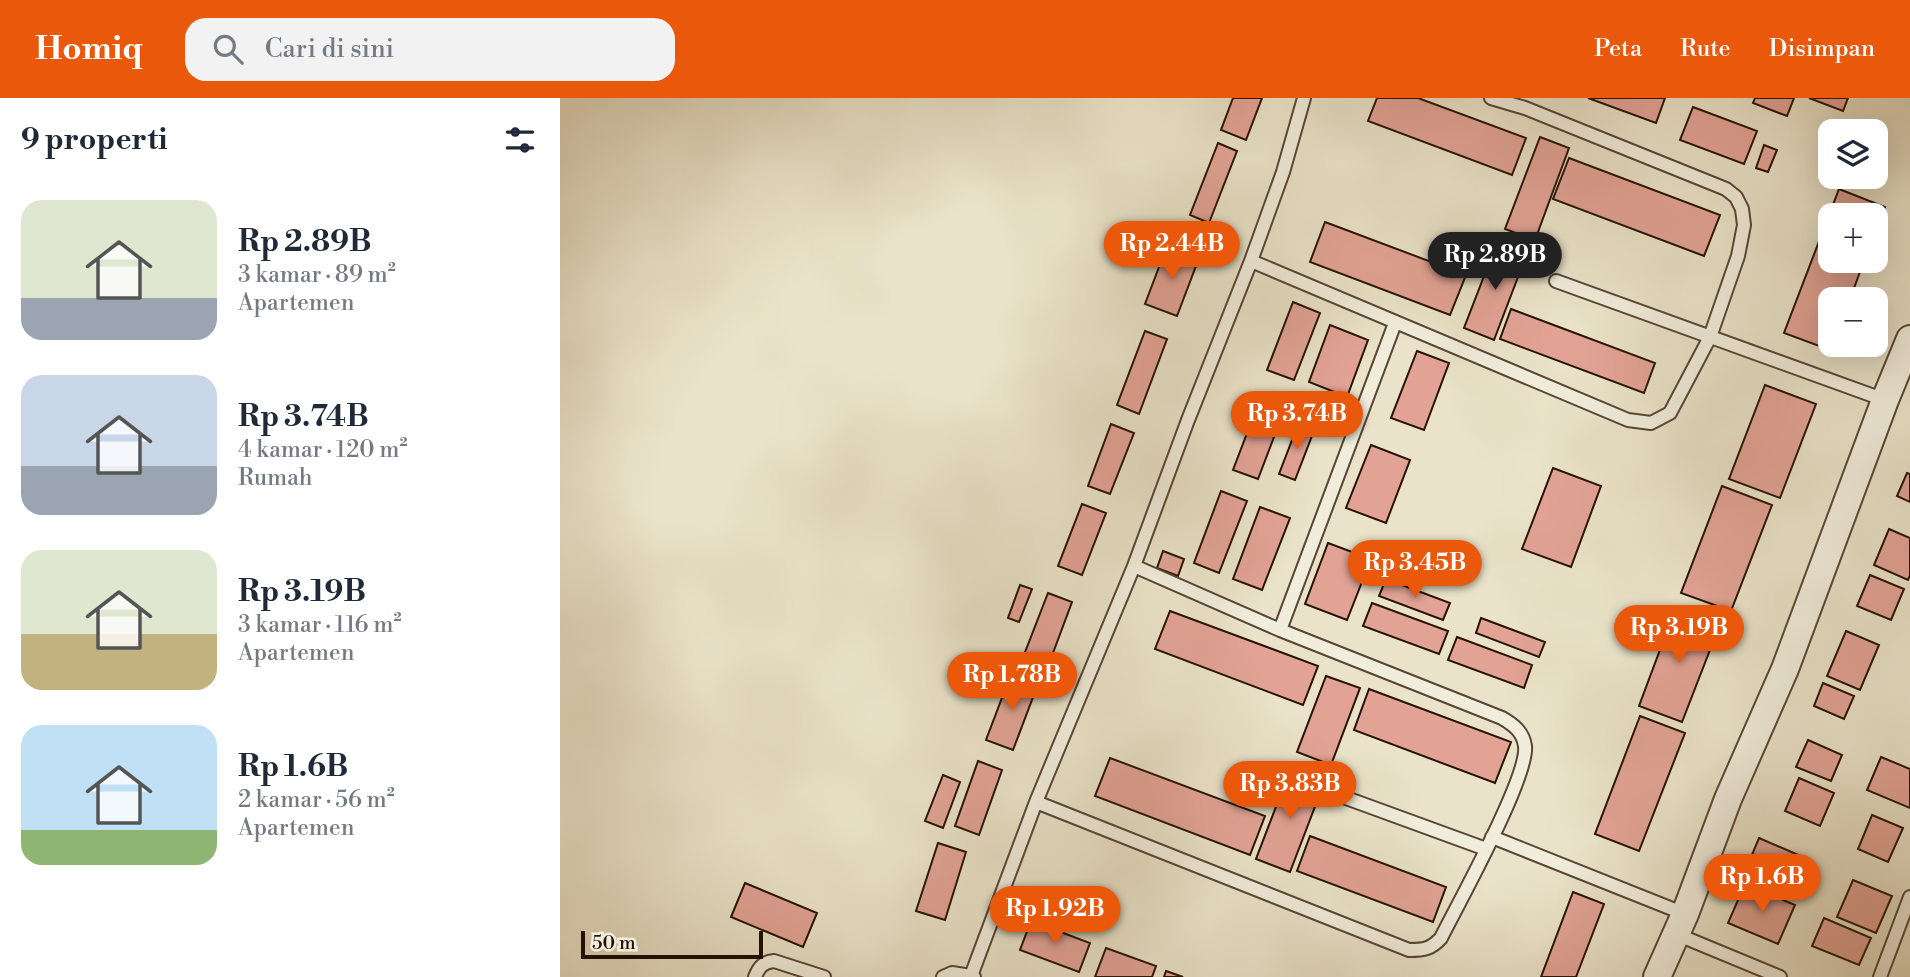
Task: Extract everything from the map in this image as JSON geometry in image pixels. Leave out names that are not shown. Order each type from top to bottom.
[{"type":"street","points":[[1657,977],[1728,799],[1784,669],[1885,400],[1903,378],[1910,340]]},
{"type":"lane","points":[[943,977],[952,974],[972,976],[1037,802],[1135,566],[1251,261],[1283,172],[1304,98]]},
{"type":"lane","points":[[1251,261],[1628,419],[1651,423],[1670,413],[1710,337],[1738,256],[1744,225],[1742,209],[1736,197],[1726,189],[1525,108],[1491,98]]},
{"type":"lane","points":[[1556,281],[1885,400]]},
{"type":"lane","points":[[1280,630],[1395,323]]},
{"type":"lane","points":[[1037,802],[1409,950],[1423,950],[1433,947],[1441,938],[1489,843],[1523,766],[1525,747],[1516,727],[1502,718],[1280,630],[1135,566]]},
{"type":"lane","points":[[1338,794],[1489,843],[1680,924],[1780,977]]},
{"type":"lane","points":[[1880,977],[1910,897]]},
{"type":"lane","points":[[755,977],[766,962],[774,961],[824,977]]},
{"type":"building","points":[[1233,98],[1262,98],[1246,140],[1221,130]]},
{"type":"building","points":[[1377,98],[1418,98],[1526,138],[1512,175],[1368,121]]},
{"type":"building","points":[[1588,98],[1665,98],[1656,123]]},
{"type":"building","points":[[1755,98],[1794,98],[1787,116],[1753,103]]},
{"type":"building","points":[[1809,98],[1848,98],[1843,111]]},
{"type":"building","points":[[1693,107],[1757,131],[1744,164],[1680,140]]},
{"type":"building","points":[[1540,137],[1569,148],[1535,240],[1505,229]]},
{"type":"building","points":[[1218,143],[1237,151],[1209,223],[1190,215]]},
{"type":"building","points":[[1764,145],[1777,150],[1768,172],[1756,168]]},
{"type":"building","points":[[1569,158],[1720,215],[1704,256],[1553,199]]},
{"type":"building","points":[[1839,189],[1875,203],[1834,203]]},
{"type":"building","points":[[1325,222],[1466,275],[1450,315],[1310,262]]},
{"type":"building","points":[[1818,244],[1818,273],[1860,273],[1854,287],[1818,287],[1818,346],[1784,333]]},
{"type":"building","points":[[1496,245],[1526,256],[1494,340],[1464,328]]},
{"type":"building","points":[[1167,246],[1199,258],[1177,316],[1145,304]]},
{"type":"building","points":[[1293,302],[1320,313],[1294,380],[1267,370]]},
{"type":"building","points":[[1511,309],[1655,363],[1644,393],[1500,339]]},
{"type":"building","points":[[1330,325],[1368,340],[1347,397],[1309,382]]},
{"type":"building","points":[[1145,331],[1167,339],[1139,414],[1117,405]]},
{"type":"building","points":[[1417,351],[1449,363],[1424,430],[1391,418]]},
{"type":"building","points":[[1765,385],[1816,404],[1780,498],[1729,479]]},
{"type":"building","points":[[1257,407],[1282,416],[1258,479],[1233,470]]},
{"type":"building","points":[[1299,422],[1315,428],[1295,480],[1279,474]]},
{"type":"building","points":[[1111,424],[1134,433],[1110,494],[1088,486]]},
{"type":"building","points":[[1371,445],[1410,460],[1386,523],[1346,508]]},
{"type":"building","points":[[1553,468],[1601,486],[1571,567],[1522,549]]},
{"type":"building","points":[[1907,473],[1910,474],[1910,502],[1897,496]]},
{"type":"building","points":[[1722,486],[1772,505],[1731,611],[1681,593]]},
{"type":"building","points":[[1221,491],[1247,501],[1219,573],[1194,563]]},
{"type":"building","points":[[1082,504],[1106,513],[1082,575],[1058,566]]},
{"type":"building","points":[[1260,507],[1290,518],[1262,590],[1233,579]]},
{"type":"building","points":[[1889,529],[1910,538],[1908,580],[1874,565]]},
{"type":"building","points":[[1328,543],[1371,559],[1347,620],[1305,604]]},
{"type":"building","points":[[1163,551],[1184,559],[1178,576],[1157,568]]},
{"type":"building","points":[[1870,575],[1904,589],[1891,620],[1857,606]]},
{"type":"building","points":[[1386,579],[1450,603],[1443,620],[1379,596]]},
{"type":"building","points":[[1020,585],[1032,589],[1019,622],[1008,618]]},
{"type":"building","points":[[1048,593],[1072,602],[1047,669],[1022,660]]},
{"type":"building","points":[[1372,603],[1448,631],[1439,654],[1363,626]]},
{"type":"building","points":[[1676,607],[1720,624],[1682,722],[1639,706]]},
{"type":"building","points":[[1170,611],[1318,666],[1303,705],[1155,649]]},
{"type":"building","points":[[1481,618],[1545,642],[1539,657],[1476,633]]},
{"type":"building","points":[[1846,631],[1879,645],[1860,690],[1827,676]]},
{"type":"building","points":[[1457,637],[1532,665],[1524,688],[1448,660]]},
{"type":"building","points":[[1011,674],[1038,684],[1013,750],[986,740]]},
{"type":"building","points":[[1326,676],[1360,688],[1331,765],[1297,752]]},
{"type":"building","points":[[1823,683],[1854,696],[1844,719],[1814,706]]},
{"type":"building","points":[[1369,689],[1511,742],[1495,783],[1354,730]]},
{"type":"building","points":[[1640,716],[1685,733],[1639,851],[1595,834]]},
{"type":"building","points":[[1808,740],[1842,755],[1831,781],[1796,767]]},
{"type":"building","points":[[1881,757],[1910,769],[1910,808],[1867,790]]},
{"type":"building","points":[[1110,758],[1265,816],[1250,855],[1095,796]]},
{"type":"building","points":[[978,761],[1002,770],[979,835],[955,826]]},
{"type":"building","points":[[1290,770],[1324,783],[1290,872],[1256,859]]},
{"type":"building","points":[[943,775],[960,782],[943,828],[925,821]]},
{"type":"building","points":[[1799,778],[1834,793],[1820,826],[1785,811]]},
{"type":"building","points":[[1872,815],[1903,828],[1888,862],[1858,849]]},
{"type":"building","points":[[1310,836],[1446,887],[1433,922],[1297,871]]},
{"type":"building","points":[[1759,838],[1803,857],[1790,887],[1746,869]]},
{"type":"building","points":[[938,843],[966,852],[945,920],[916,911]]},
{"type":"building","points":[[1853,880],[1892,896],[1876,933],[1837,917]]},
{"type":"building","points":[[745,883],[817,913],[803,947],[731,917]]},
{"type":"building","points":[[1745,884],[1795,905],[1778,944],[1728,923]]},
{"type":"building","points":[[1573,892],[1604,904],[1576,977],[1541,977]]},
{"type":"building","points":[[1824,918],[1871,938],[1859,965],[1812,946]]},
{"type":"building","points":[[1031,921],[1090,943],[1079,972],[1020,950]]},
{"type":"building","points":[[1106,948],[1156,966],[1152,977],[1095,977]]},
{"type":"building","points":[[1166,971],[1183,977],[1164,977]]}]
